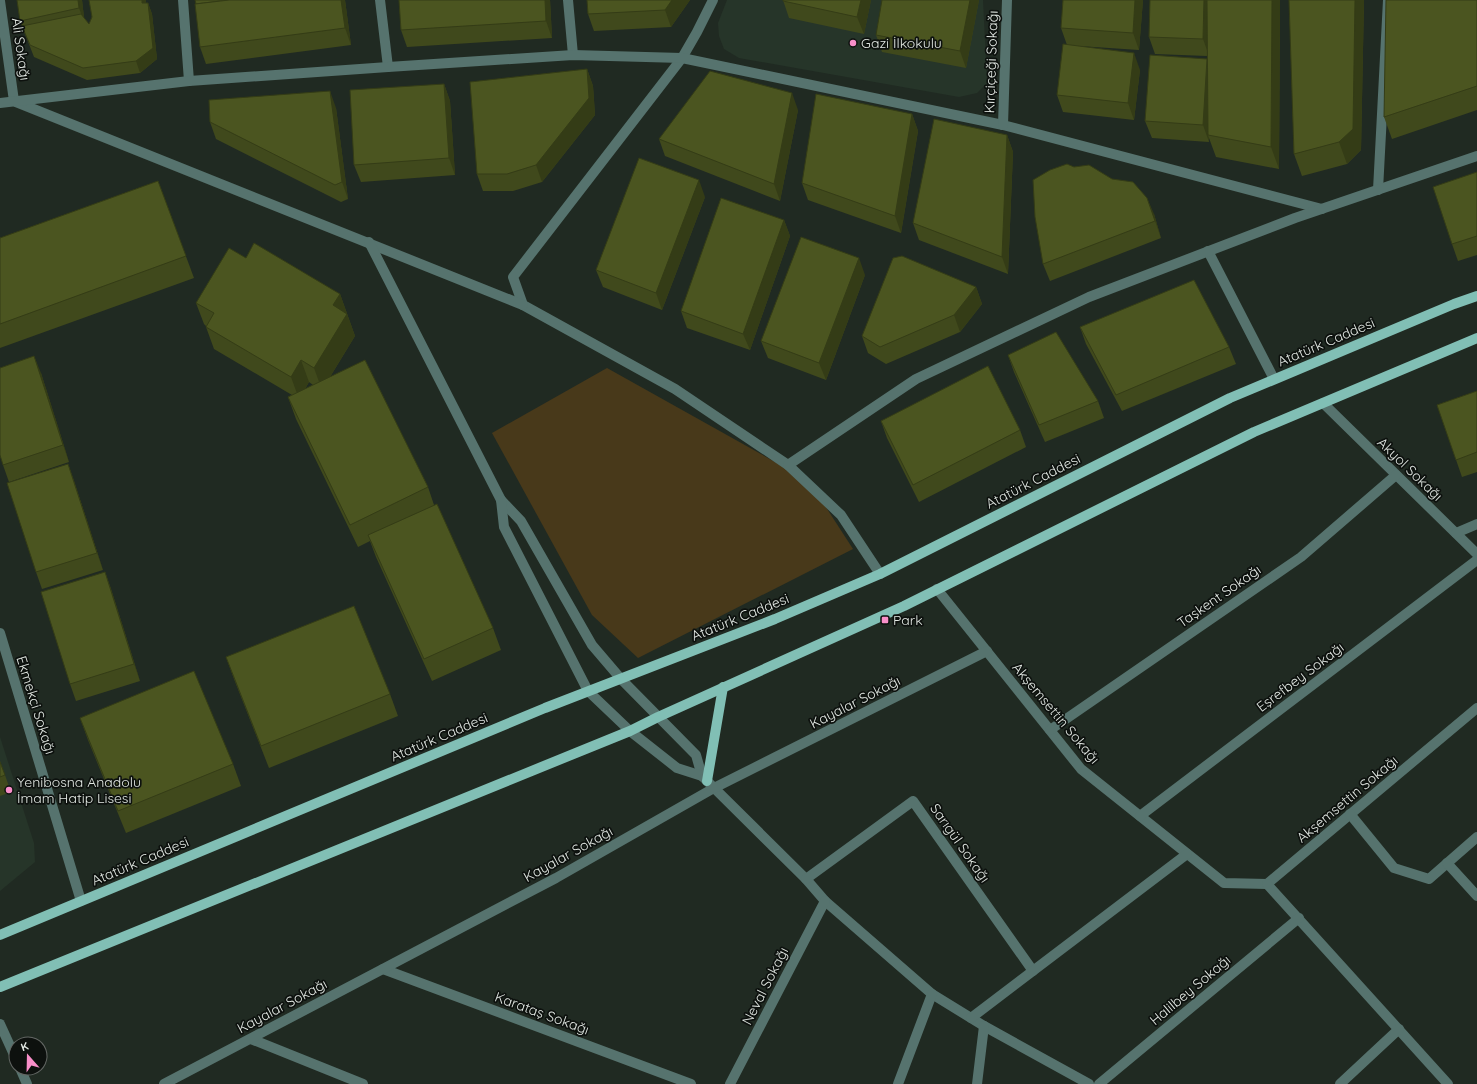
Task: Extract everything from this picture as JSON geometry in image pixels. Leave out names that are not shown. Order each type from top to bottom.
[{"type":"main road","name":"Atatürk Caddesi","points":[[0,934],[538,711],[775,619],[880,574],[1230,398],[1454,304],[1477,296]]},
{"type":"main road","points":[[0,987],[630,731],[723,687],[904,606],[1254,432],[1477,338]]},
{"type":"main road","points":[[705,778],[723,687]]},
{"type":"street","points":[[183,0],[190,81]]},
{"type":"street","points":[[380,0],[388,67]]},
{"type":"street","points":[[568,0],[573,55]]},
{"type":"street","points":[[523,305],[513,277],[682,58],[713,0]]},
{"type":"street","name":"Kırçiçeği Sokağı","points":[[1003,125],[1007,0]]},
{"type":"street","points":[[1378,190],[1388,0]]},
{"type":"street","name":"Ali Sokağı","points":[[0,1],[14,101]]},
{"type":"street","points":[[0,103],[190,81],[388,67],[573,55],[682,58],[1003,125],[1322,209]]},
{"type":"street","points":[[14,101],[523,305],[675,389],[788,465],[841,515],[880,574]]},
{"type":"street","points":[[788,465],[916,379],[1089,297],[1322,209],[1477,156]]},
{"type":"street","points":[[369,242],[501,500],[521,521],[592,645],[621,679],[696,755],[705,778],[806,879],[825,901],[932,994],[984,1026],[1089,1084]]},
{"type":"street","points":[[1208,251],[1274,379]]},
{"type":"street","name":"Akyol Sokağı","points":[[1323,403],[1477,554]]},
{"type":"street","name":"Taşkent Sokağı","points":[[1050,730],[1301,557],[1396,475]]},
{"type":"street","points":[[501,500],[504,527],[588,692],[630,731],[677,768],[705,778]]},
{"type":"street","points":[[1456,533],[1477,524]]},
{"type":"street","name":"Eşrefbey Sokağı","points":[[1140,816],[1477,560]]},
{"type":"street","name":"Akşemsettin Sokağı","points":[[937,589],[1081,768],[1224,883],[1267,884],[1477,708]]},
{"type":"street","name":"Ekmekçi Sokağı","points":[[0,632],[81,901]]},
{"type":"street","name":"Kayalar Sokağı","points":[[164,1084],[556,878],[714,788],[987,651]]},
{"type":"street","name":"Sarıgül Sokağı","points":[[806,879],[913,801],[1033,971]]},
{"type":"street","points":[[1350,814],[1394,868],[1430,879],[1477,837]]},
{"type":"street","points":[[971,1018],[1187,854]]},
{"type":"street","points":[[1447,863],[1477,896]]},
{"type":"street","points":[[1267,884],[1448,1084]]},
{"type":"street","name":"Neval Sokağı","points":[[730,1084],[825,901]]},
{"type":"street","name":"Halilbey Sokağı","points":[[1099,1084],[1299,918]]},
{"type":"street","name":"Karataş Sokağı","points":[[383,969],[691,1084]]},
{"type":"street","points":[[898,1084],[932,994]]},
{"type":"street","points":[[0,1024],[8,1042]]},
{"type":"street","points":[[977,1084],[984,1026]]},
{"type":"street","points":[[1340,1084],[1399,1029]]},
{"type":"street","points":[[251,1038],[363,1084]]},
{"type":"shaded area","name":"Gazi İlkokulu","points":[[727,0],[983,0],[987,83],[977,93],[959,97],[739,58],[724,49],[719,36],[718,23]]},
{"type":"shaded area","points":[[607,368],[809,481],[853,549],[638,658],[592,615],[492,433]]},
{"type":"shaded area","name":"Yenibosna Anadolu İmam Hatip Lisesi","points":[[0,737],[34,843],[35,862],[0,891]]},
{"type":"building","points":[[17,0],[78,0],[79,8],[20,21]]},
{"type":"building","points":[[89,0],[142,0],[142,3],[148,3],[153,48],[136,61],[83,68],[30,45],[22,26],[81,14],[89,24],[92,17]]},
{"type":"building","points":[[195,0],[229,0],[196,4]]},
{"type":"building","points":[[229,0],[341,0],[345,28],[200,47],[195,4]]},
{"type":"building","points":[[399,0],[545,0],[546,21],[401,30]]},
{"type":"building","points":[[587,0],[672,0],[665,10],[588,14]]},
{"type":"building","points":[[783,0],[861,0],[857,17]]},
{"type":"building","points":[[882,0],[970,0],[960,51],[876,35]]},
{"type":"building","points":[[1063,0],[1135,0],[1133,33],[1061,28]]},
{"type":"building","points":[[1150,0],[1204,0],[1203,39],[1149,37]]},
{"type":"building","points":[[1207,0],[1272,0],[1271,147],[1208,135]]},
{"type":"building","points":[[1289,0],[1355,0],[1353,129],[1339,142],[1294,154]]},
{"type":"building","points":[[1386,0],[1477,0],[1477,86],[1384,117]]},
{"type":"building","points":[[1063,44],[1134,53],[1128,103],[1057,95]]},
{"type":"building","points":[[1150,55],[1207,59],[1203,125],[1145,121]]},
{"type":"building","points":[[587,69],[589,98],[536,165],[507,174],[477,174],[470,82]]},
{"type":"building","points":[[710,71],[792,93],[774,184],[659,139]]},
{"type":"building","points":[[444,84],[449,158],[354,165],[350,90]]},
{"type":"building","points":[[330,91],[342,182],[335,185],[210,122],[209,100]]},
{"type":"building","points":[[816,94],[912,114],[895,216],[802,183]]},
{"type":"building","points":[[934,119],[1007,135],[1002,257],[913,223]]},
{"type":"building","points":[[639,158],[699,180],[656,293],[596,270]]},
{"type":"building","points":[[1067,164],[1074,167],[1089,165],[1112,179],[1133,182],[1147,198],[1155,221],[1043,264],[1035,217],[1033,180],[1050,170]]},
{"type":"building","points":[[1477,172],[1477,236],[1452,244],[1433,187]]},
{"type":"building","points":[[158,181],[186,256],[0,324],[0,238]]},
{"type":"building","points":[[721,198],[784,220],[743,334],[681,311]]},
{"type":"building","points":[[801,237],[859,258],[819,363],[761,341]]},
{"type":"building","points":[[254,243],[340,294],[333,305],[347,314],[314,368],[301,360],[291,377],[206,327],[214,313],[196,303],[229,248],[246,258]]},
{"type":"building","points":[[902,256],[976,287],[954,315],[880,347],[862,336],[893,258]]},
{"type":"building","points":[[1194,280],[1229,347],[1116,395],[1080,327]]},
{"type":"building","points":[[1056,332],[1098,401],[1039,425],[1008,355]]},
{"type":"building","points":[[34,356],[63,445],[3,465],[0,455],[0,368]]},
{"type":"building","points":[[365,360],[428,487],[350,525],[288,397]]},
{"type":"building","points":[[988,366],[1020,430],[913,485],[881,421]]},
{"type":"building","points":[[1477,391],[1477,452],[1456,460],[1437,405]]},
{"type":"building","points":[[68,464],[97,553],[36,572],[7,483]]},
{"type":"building","points":[[437,504],[493,628],[424,659],[368,535]]},
{"type":"building","points":[[105,572],[134,664],[70,684],[41,592]]},
{"type":"building","points":[[354,606],[390,694],[261,746],[226,657]]},
{"type":"building","points":[[194,671],[233,764],[118,811],[80,718]]},
{"type":"building","points":[[0,762],[5,775],[0,777]]},
{"type":"place","name":"Gazi İlkokulu","points":[[853,43]]},
{"type":"place","name":"Park","points":[[885,620]]},
{"type":"place","name":"Yenibosna Anadolu İmam Hatip Lisesi","points":[[9,790]]}]
